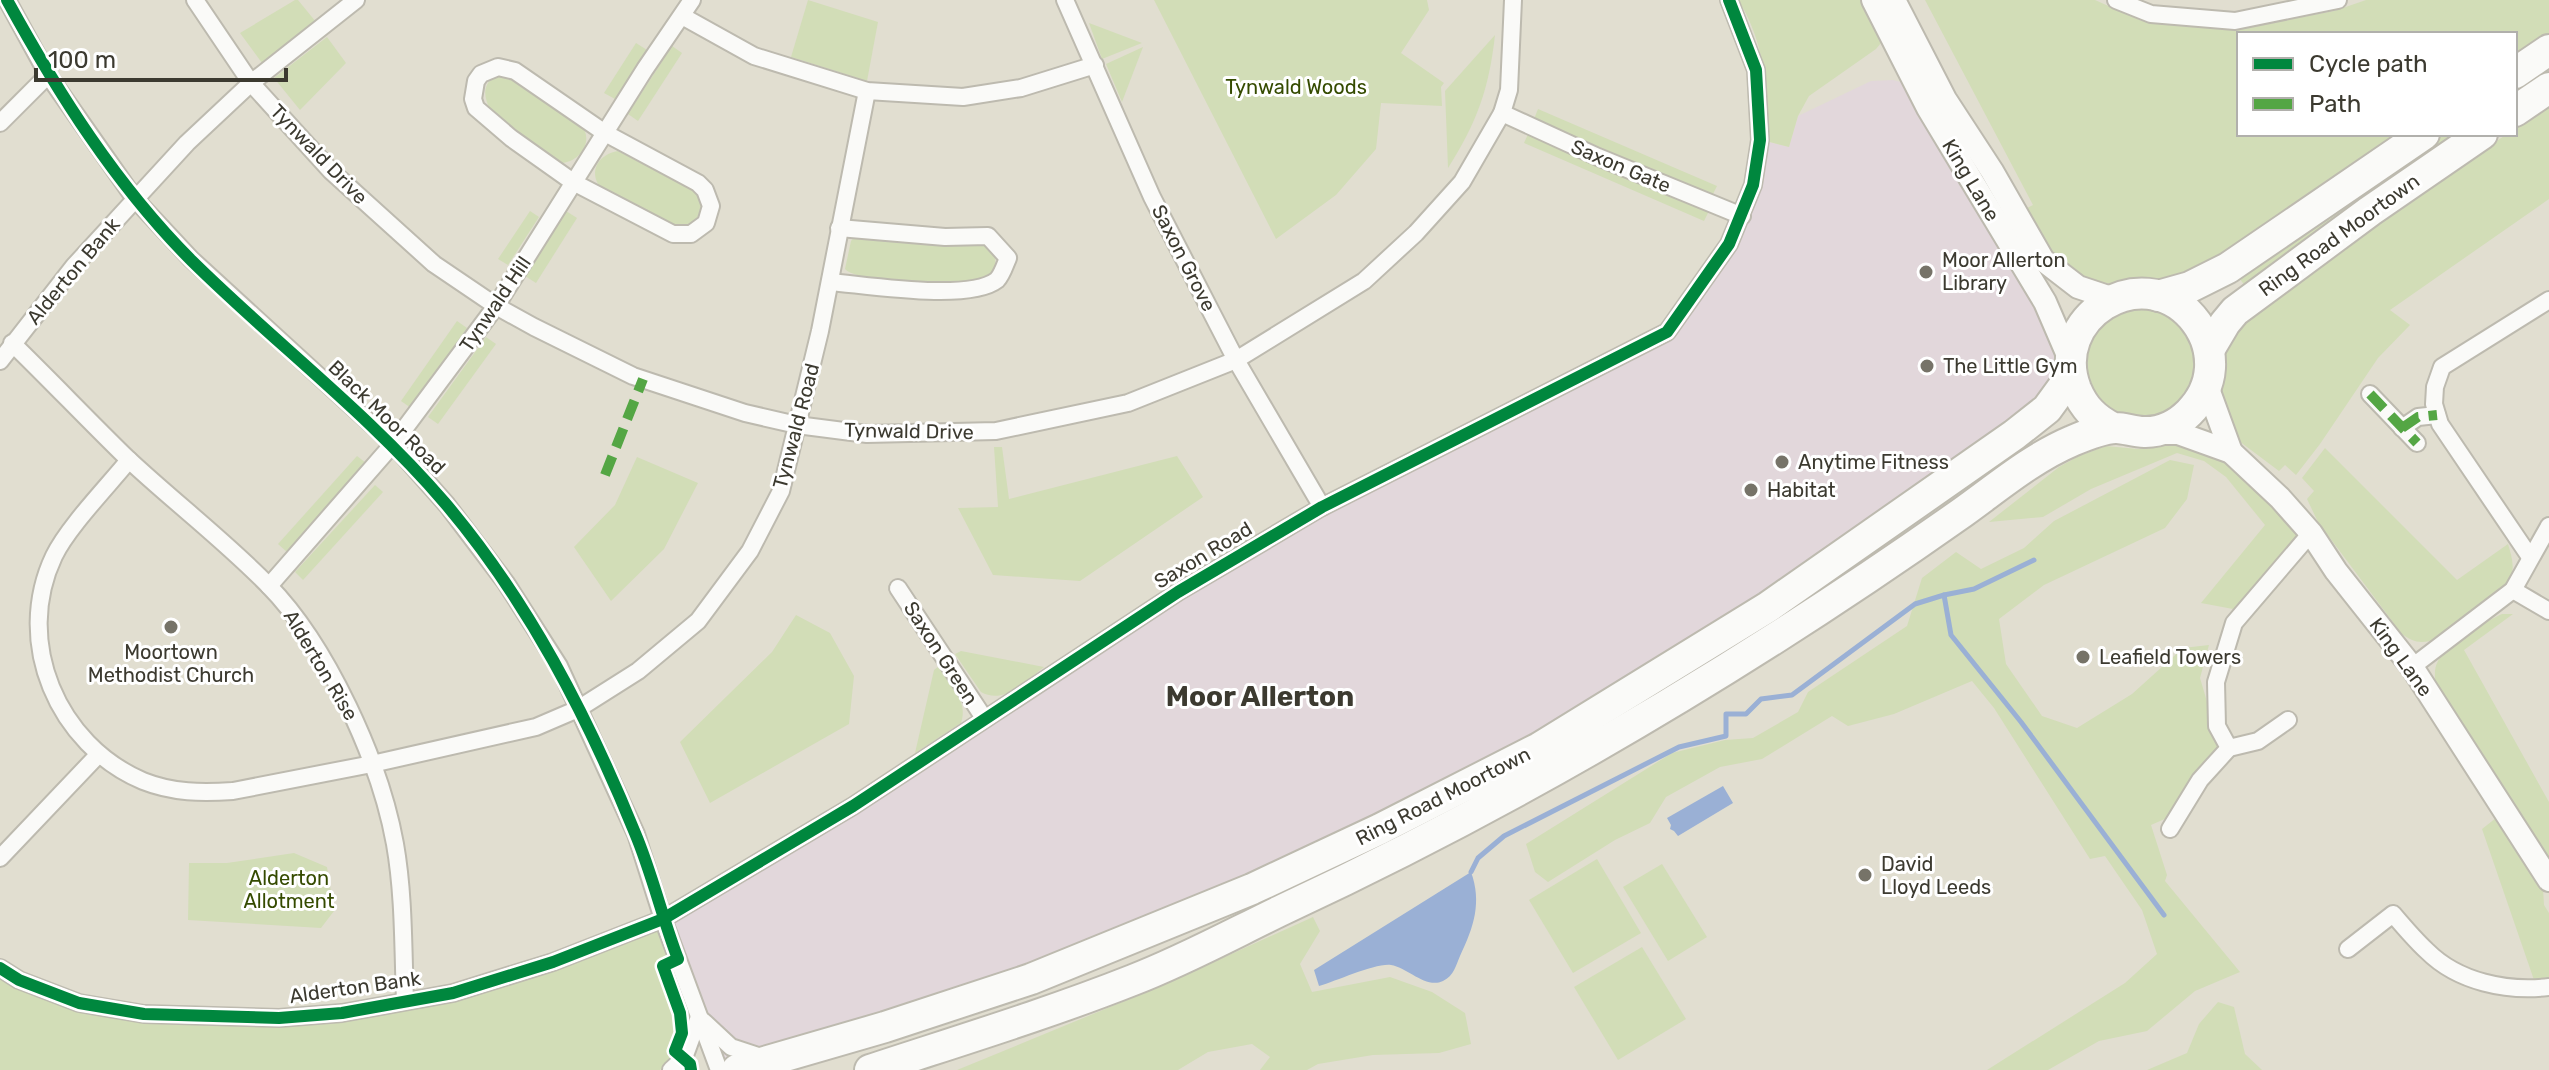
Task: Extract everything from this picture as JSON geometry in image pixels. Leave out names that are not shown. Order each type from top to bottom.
[{"type":"highway","points":[[2517,72],[2549,50]]},
{"type":"highway","points":[[2517,110],[2549,88]]},
{"type":"highway","name":"Ring Road Moortown","points":[[2158,296],[2190,287],[2228,268],[2421,136]]},
{"type":"highway","name":"Ring Road Moortown","points":[[2209,350],[2235,311],[2370,211],[2479,136]]},
{"type":"highway","points":[[2132,294],[2158,296],[2173,301],[2188,312],[2201,329],[2209,350],[2207,386],[2198,403],[2184,418],[2167,428],[2148,433],[2113,428],[2097,420],[2079,396],[2071,368],[2075,337],[2082,324],[2096,309],[2132,294]]},
{"type":"highway","name":"Ring Road Moortown","points":[[737,1070],[1017,984],[1150,931],[1252,889],[1380,829],[1539,748],[1768,607],[2014,435],[2047,409],[2071,368]]},
{"type":"highway","name":"Ring Road Moortown","points":[[870,1070],[1135,980],[1385,862],[1550,773],[1702,685],[2031,464],[2072,441],[2113,428]]},
{"type":"street","name":"Black Moor Road","points":[[7,0],[48,75],[135,199],[191,259],[393,444],[447,505],[506,583],[559,666],[636,834],[663,919],[719,1070]]},
{"type":"street","name":"Tynwald Drive","points":[[195,0],[251,83],[331,171],[434,264],[496,306],[633,376],[745,413],[797,425],[867,434],[996,431],[1128,403],[1236,360],[1364,281],[1416,233],[1462,182],[1502,113],[1509,90],[1513,0]]},
{"type":"street","name":"Alderton Bank","points":[[0,361],[74,266],[187,143],[251,83],[356,0]]},
{"type":"street","name":"Tynwald Hill","points":[[269,586],[393,444],[496,306],[692,0]]},
{"type":"street","name":"Saxon Grove","points":[[1065,0],[1152,197],[1236,360],[1322,507]]},
{"type":"street","name":"Saxon Road","points":[[663,919],[853,806],[1178,592],[1322,507],[1667,332],[1729,244],[1753,185],[1760,140],[1756,70],[1729,0]]},
{"type":"street","name":"King Lane","points":[[1873,0],[1928,108],[2045,302],[2071,368]]},
{"type":"street","name":"King Lane","points":[[1894,0],[1940,90],[1992,171],[2043,260],[2078,287],[2114,299]]},
{"type":"street","points":[[2116,0],[2151,14],[2235,21],[2338,0]]},
{"type":"street","points":[[2185,17],[2187,0]]},
{"type":"street","points":[[682,16],[754,56],[867,91],[963,97],[1021,88],[1095,65]]},
{"type":"street","points":[[507,67],[605,133],[698,183],[709,198],[710,215],[706,223],[691,234],[673,234],[573,182],[511,138],[476,108],[473,99],[476,81],[489,69],[507,67]]},
{"type":"street","points":[[0,123],[48,75]]},
{"type":"street","name":"Tynwald Road","points":[[129,460],[54,556],[44,586],[39,616],[41,654],[54,696],[70,724],[98,755],[144,781],[198,793],[233,791],[536,727],[578,709],[638,671],[698,621],[750,551],[781,491],[830,282],[867,91]]},
{"type":"street","name":"Saxon Gate","points":[[1502,113],[1598,157],[1742,216]]},
{"type":"street","points":[[830,282],[936,291],[981,289],[999,278],[1008,258],[988,236],[945,237],[839,228]]},
{"type":"street","points":[[2530,557],[2440,424],[2434,404],[2435,387],[2442,367],[2549,300]]},
{"type":"street","name":"Alderton Rise","points":[[12,343],[129,460],[269,586],[302,626],[358,724],[395,844],[405,1001]]},
{"type":"street","name":"King Lane","points":[[2207,386],[2231,452]]},
{"type":"street","points":[[2370,394],[2417,443]]},
{"type":"street","points":[[2402,428],[2418,417],[2437,415]]},
{"type":"street","name":"King Lane","points":[[2148,433],[2178,433],[2231,452],[2280,498],[2311,533],[2336,571],[2412,667],[2549,880]]},
{"type":"street","points":[[2412,667],[2513,590],[2549,526]]},
{"type":"street","points":[[2229,748],[2217,726],[2216,682],[2234,623],[2311,533]]},
{"type":"street","name":"Saxon Green","points":[[898,588],[984,718]]},
{"type":"street","points":[[2513,590],[2549,611]]},
{"type":"street","points":[[2170,829],[2200,780],[2229,748],[2258,741],[2288,720]]},
{"type":"street","points":[[0,858],[98,755]]},
{"type":"street","points":[[2348,949],[2393,914],[2429,953],[2452,970],[2506,987],[2549,987]]},
{"type":"street","name":"Alderton Bank","points":[[0,968],[19,980],[79,1003],[144,1014],[279,1018],[342,1013],[453,993],[553,962],[663,919]]},
{"type":"street","name":"Black Moor Road","points":[[699,1017],[731,1047],[769,1061]]},
{"type":"street","points":[[671,1070],[684,1058],[699,1017]]},
{"type":"shaded area","points":[[1893,80],[1908,84],[1995,222],[2071,376],[1768,607],[1252,889],[719,1070],[663,919],[1178,592],[1667,332],[1729,244],[1760,140],[1789,147],[1798,116],[1871,81]]},
{"type":"green space","points":[[295,0],[316,22],[262,63],[240,33]]},
{"type":"green space","points":[[808,0],[878,22],[867,81],[791,57]]},
{"type":"green space","name":"Tynwald Woods","points":[[1154,0],[1427,0],[1429,10],[1401,53],[1444,83],[1441,87],[1442,106],[1381,103],[1376,149],[1336,195],[1276,239]]},
{"type":"green space","points":[[1738,0],[1866,0],[1881,43],[1809,96],[1798,116],[1789,147],[1766,141],[1766,87],[1760,50]]},
{"type":"green space","points":[[1925,0],[2095,0],[2142,21],[2227,28],[2334,11],[2366,0],[2549,0],[2549,39],[2517,61],[2517,32],[2237,32],[2237,136],[2407,136],[2361,166],[2332,177],[2297,201],[2274,227],[2218,265],[2164,284],[2113,284],[2083,279],[2058,263],[2025,209],[2033,205]]},
{"type":"green space","points":[[1089,23],[1142,43],[1102,59]]},
{"type":"green space","points":[[1495,35],[1480,104],[1448,168],[1445,91]]},
{"type":"green space","points":[[327,37],[346,63],[300,110],[274,78]]},
{"type":"green space","points":[[636,43],[647,50],[615,99],[604,93]]},
{"type":"green space","points":[[672,46],[682,53],[638,121],[628,114]]},
{"type":"green space","points":[[1143,47],[1122,102],[1106,64]]},
{"type":"green space","points":[[507,75],[581,125],[586,144],[579,155],[560,163],[490,110],[485,96],[487,84],[494,76]]},
{"type":"green space","points":[[2549,105],[2549,199],[2390,310],[2410,325],[2378,358],[2296,475],[2285,465],[2279,471],[2239,441],[2222,396],[2222,359],[2232,330],[2293,280],[2504,136],[2517,136],[2517,127]]},
{"type":"green space","points":[[1538,109],[1717,186],[1712,196],[1534,119]]},
{"type":"green space","points":[[1529,132],[1709,211],[1704,221],[1524,143]]},
{"type":"green space","points":[[2439,136],[2463,136],[2248,290],[2237,275]]},
{"type":"green space","points":[[618,151],[699,194],[704,206],[696,219],[688,224],[673,225],[600,187],[595,175],[597,164],[605,156]]},
{"type":"green space","points":[[530,211],[539,217],[508,265],[498,259]]},
{"type":"green space","points":[[566,211],[577,218],[536,283],[525,276]]},
{"type":"green space","points":[[855,236],[982,244],[995,254],[996,271],[977,282],[963,285],[907,284],[868,278],[845,269]]},
{"type":"green space","points":[[2141,307],[2162,312],[2180,324],[2192,342],[2197,363],[2192,384],[2180,402],[2162,414],[2141,419],[2120,414],[2102,402],[2090,384],[2085,363],[2090,342],[2102,324],[2120,312]]},
{"type":"green space","points":[[457,321],[467,328],[411,408],[401,401]]},
{"type":"green space","points":[[486,337],[496,344],[438,424],[428,417]]},
{"type":"green space","points":[[2197,438],[2311,533],[2249,606],[2233,609],[2201,603],[2265,525],[2226,477],[2204,461],[2177,453],[2091,489],[2043,517],[1989,522],[2059,467],[2079,456],[2106,446],[2138,449]]},
{"type":"green space","points":[[994,447],[1002,447],[1009,499],[1177,456],[1203,497],[1080,581],[993,575],[958,508],[998,507]]},
{"type":"green space","points":[[2325,448],[2457,580],[2508,544],[2513,568],[2506,584],[2488,602],[2437,639],[2418,642],[2401,633],[2318,522],[2307,499],[2314,491],[2302,478]]},
{"type":"green space","points":[[357,456],[366,463],[287,552],[278,544]]},
{"type":"green space","points":[[637,457],[698,483],[664,549],[611,601],[574,547],[615,505]]},
{"type":"green space","points":[[2170,460],[2194,465],[2187,499],[2165,528],[2044,585],[1999,619],[2006,664],[2042,716],[2077,728],[2132,694],[2183,648],[2209,645],[2200,678],[2221,749],[2167,818],[2151,825],[2167,875],[2165,881],[2240,972],[2195,991],[2147,1031],[2099,1041],[2048,1070],[1987,1070],[2125,983],[2157,954],[2142,910],[2105,856],[2090,859],[1994,708],[1972,681],[1894,714],[1848,726],[1832,716],[1762,759],[1720,767],[1666,797],[1650,823],[1615,840],[1548,882],[1535,872],[1526,844],[1672,753],[1725,740],[1753,738],[1798,712],[1808,692],[1907,626],[1922,578],[1956,552],[1981,569],[2024,548],[2054,521]]},
{"type":"green space","points":[[375,485],[383,492],[303,580],[295,572]]},
{"type":"green space","points":[[2502,614],[2513,614],[2464,650],[2549,802],[2549,861],[2435,681],[2438,661],[2449,648]]},
{"type":"green space","points":[[796,615],[830,633],[854,676],[849,724],[710,803],[680,742],[772,652]]},
{"type":"green space","points":[[961,651],[1044,667],[1014,690],[998,696],[990,695],[981,692],[955,654]]},
{"type":"green space","points":[[938,667],[960,701],[961,723],[915,753],[934,670]]},
{"type":"green space","points":[[2496,818],[2543,888],[2544,905],[2549,913],[2549,977],[2534,980],[2482,829]]},
{"type":"green space","name":"Alderton Allotment","points":[[294,853],[327,867],[334,911],[321,928],[188,920],[189,863],[227,863]]},
{"type":"green space","points":[[1597,859],[1641,933],[1573,973],[1529,900]]},
{"type":"green space","points":[[1662,864],[1707,937],[1668,961],[1623,887]]},
{"type":"green space","points":[[1313,917],[1320,931],[1300,964],[1312,992],[1390,977],[1432,992],[1465,1013],[1471,1044],[1439,1053],[1373,1055],[1318,1064],[1307,1070],[1260,1070],[1270,1057],[1252,1044],[1208,1052],[1178,1070],[957,1070],[1161,986]]},
{"type":"green space","points":[[663,919],[699,1017],[680,1049],[660,1070],[0,1070],[0,968],[79,1003],[279,1018],[453,993]]},
{"type":"green space","points":[[1642,947],[1686,1019],[1618,1060],[1574,987]]},
{"type":"green space","points":[[2218,1002],[2234,1007],[2245,1054],[2262,1070],[2147,1070],[2187,1053],[2199,1024]]},
{"type":"water","points":[[1723,786],[1733,803],[1678,836],[1670,829],[1667,818]]},
{"type":"water","points":[[1471,872],[1476,894],[1475,914],[1456,967],[1447,979],[1430,982],[1397,967],[1384,965],[1319,986],[1314,970]]},
{"type":"waterway","points":[[1944,595],[1974,589],[2034,560]]},
{"type":"waterway","points":[[1471,872],[1478,858],[1504,836],[1679,747],[1726,736],[1726,714],[1746,714],[1761,699],[1792,695],[1915,604],[1944,595],[1951,635],[2021,722],[2164,915]]},
{"type":"marked path","points":[[605,475],[643,379]]},
{"type":"marked path","points":[[2370,394],[2417,443]]},
{"type":"marked path","points":[[2402,428],[2418,417],[2437,415]]},
{"type":"cycle path","points":[[7,0],[90,137],[164,232],[416,470],[475,540],[529,619],[597,745],[647,864],[678,959],[663,966],[680,1013],[682,1033],[675,1051],[690,1064],[691,1070]]},
{"type":"cycle path","points":[[0,968],[19,980],[79,1003],[144,1014],[279,1018],[342,1013],[453,993],[553,962],[663,919],[853,806],[1178,592],[1322,507],[1667,332],[1729,244],[1753,185],[1760,140],[1756,70],[1729,0]]},
{"type":"place","name":"Moor Allerton Library","points":[[1926,272]]},
{"type":"place","name":"The Little Gym","points":[[1927,366]]},
{"type":"place","name":"Anytime Fitness","points":[[1782,462]]},
{"type":"place","name":"Habitat","points":[[1751,490]]},
{"type":"place","name":"Moortown Methodist Church","points":[[171,627]]},
{"type":"place","name":"Leafield Towers","points":[[2083,657]]},
{"type":"place","name":"David Lloyd Leeds","points":[[1865,875]]},
{"type":"district","name":"Moor Allerton","points":[[1260,696]]}]
